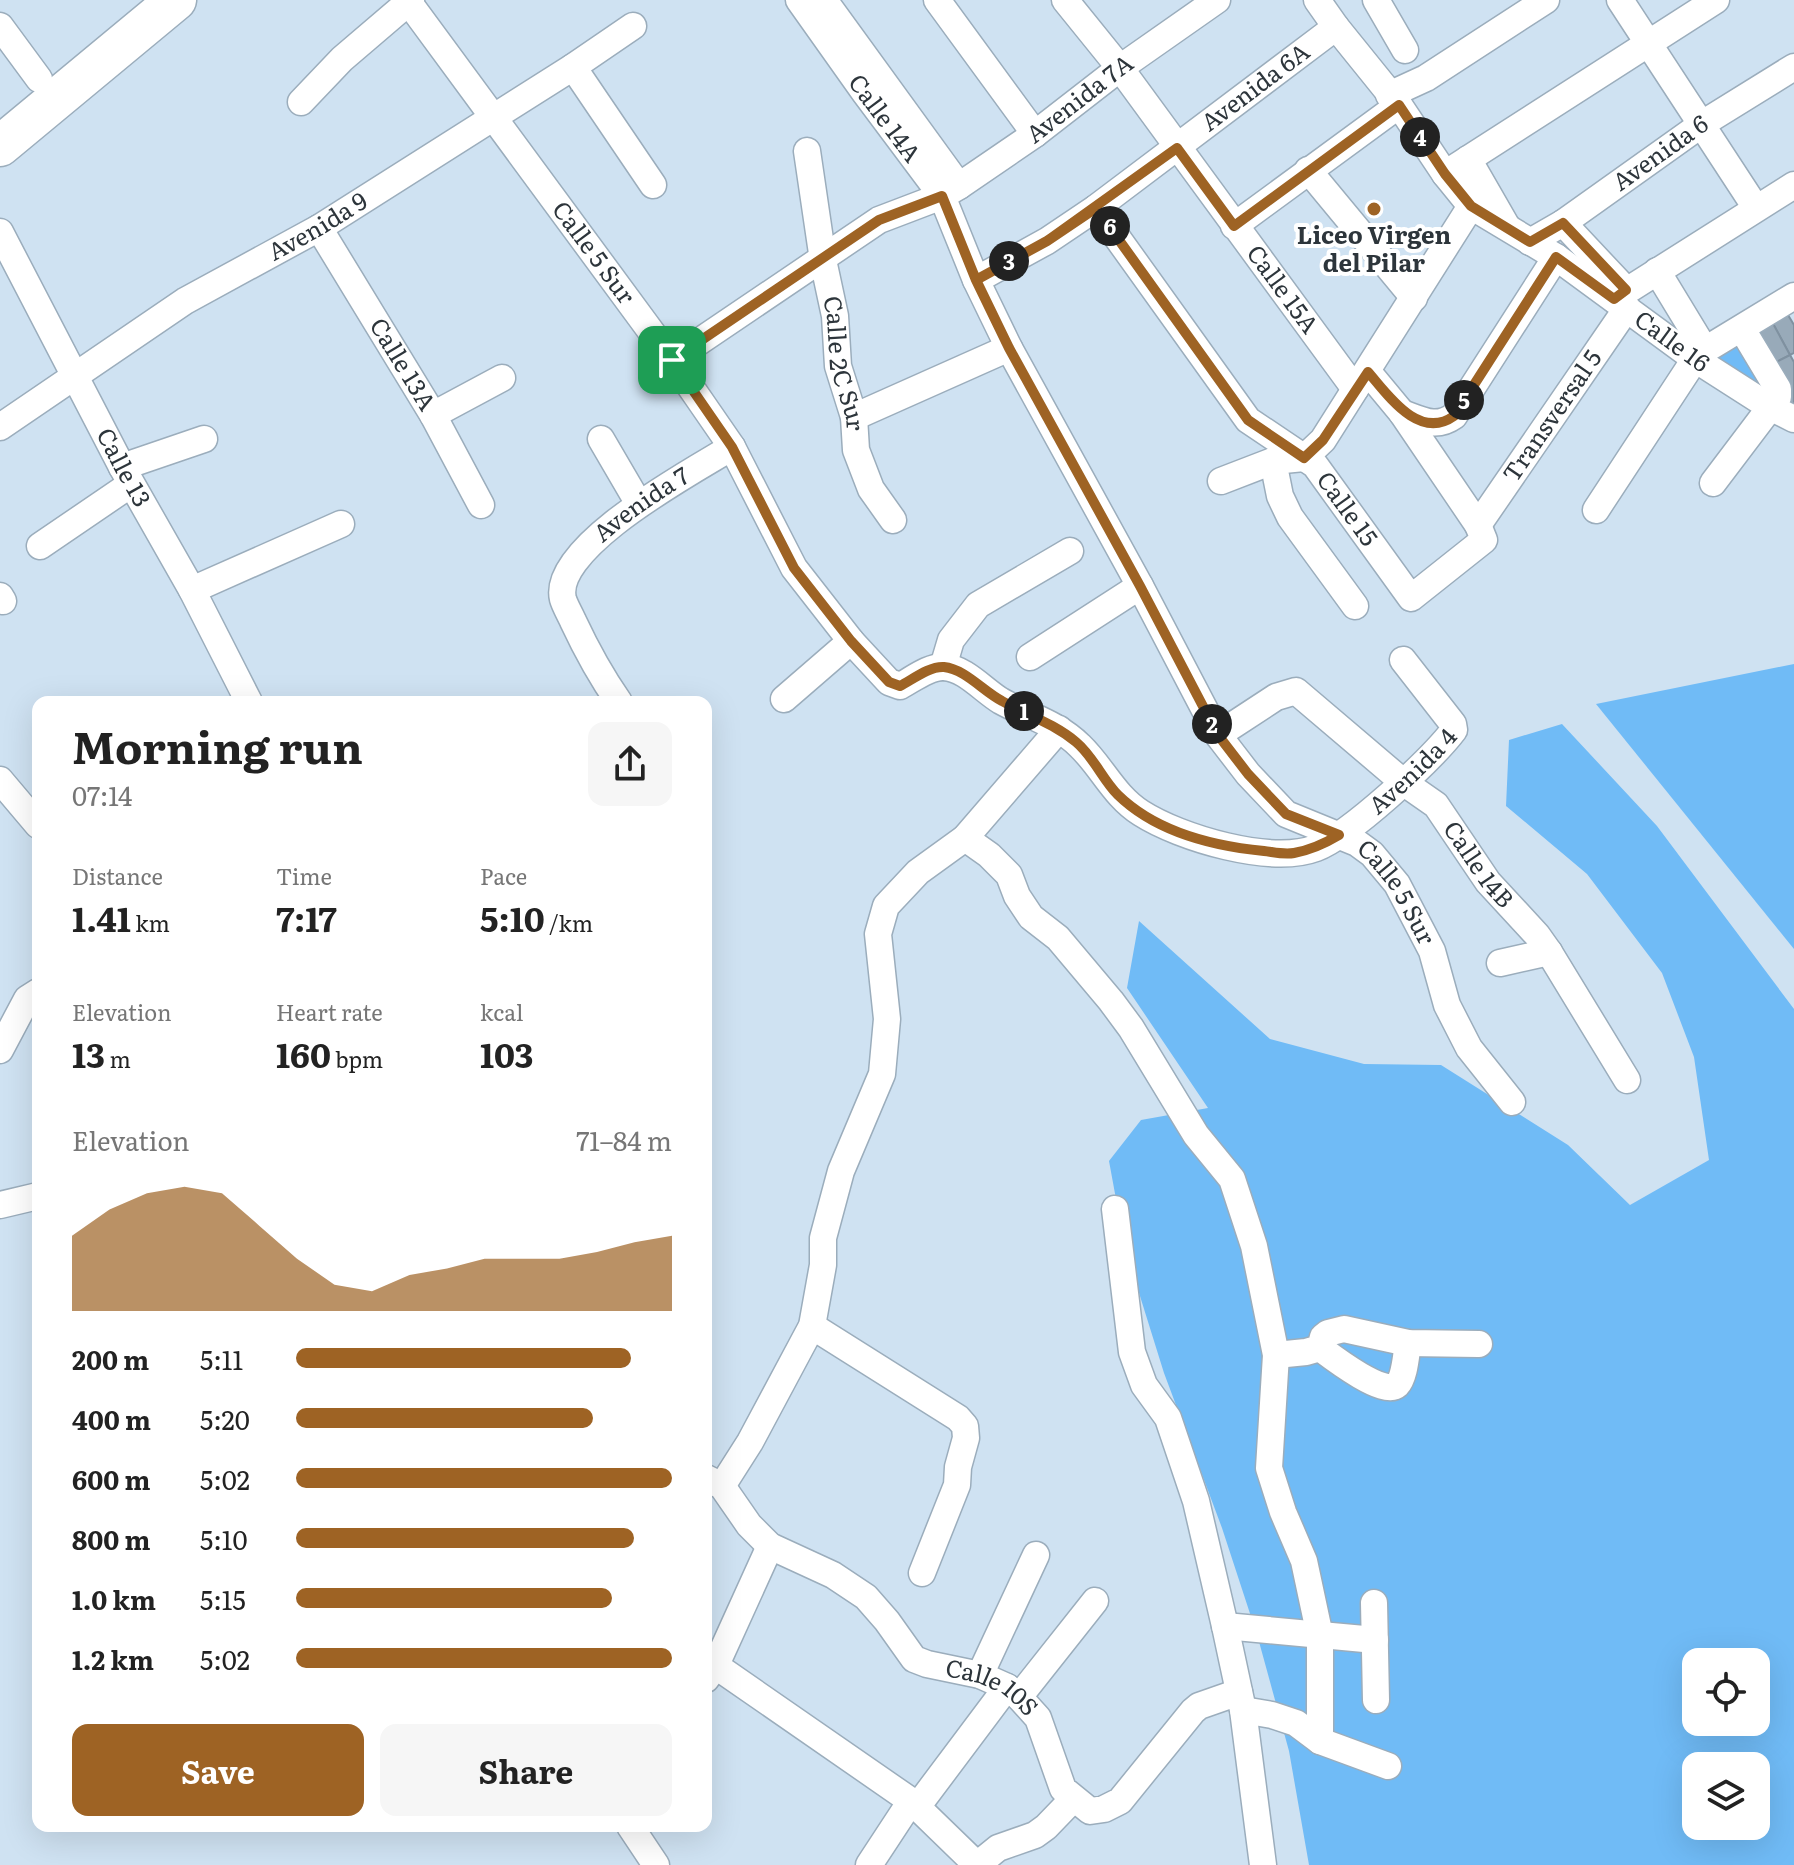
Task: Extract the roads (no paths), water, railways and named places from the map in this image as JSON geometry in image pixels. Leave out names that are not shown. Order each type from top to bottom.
[{"type":"highway","points":[[0,111],[136,0]]},
{"type":"highway","points":[[0,146],[176,0]]},
{"type":"street","name":"Calle 14A","points":[[799,0],[865,93],[951,191]]},
{"type":"street","name":"Calle 14A","points":[[824,0],[951,191],[976,280],[1009,348],[1218,735],[1248,774],[1286,814],[1339,835]]},
{"type":"street","points":[[937,0],[1035,134]]},
{"type":"street","name":"Calle 15A","points":[[1065,0],[1120,68],[1234,226],[1361,380],[1402,413],[1481,533]]},
{"type":"street","name":"Avenida 7A","points":[[672,360],[879,220],[951,191],[1035,134],[1120,68],[1187,8],[1217,0]]},
{"type":"street","points":[[1376,0],[1405,50]]},
{"type":"street","points":[[1234,226],[1398,97],[1546,0]]},
{"type":"street","points":[[1620,0],[1756,208]]},
{"type":"street","points":[[1441,168],[1468,159],[1716,0]]},
{"type":"street","points":[[301,102],[342,59],[409,1]]},
{"type":"street","name":"Calle 5 Sur","points":[[409,1],[672,360],[732,447],[794,568],[851,641],[894,686],[900,686],[930,670],[943,667],[957,671],[1001,701],[1059,729],[1098,766],[1116,793],[1140,813],[1182,835],[1239,849],[1290,854],[1316,848],[1339,835],[1372,854],[1397,884],[1432,951],[1447,1005],[1469,1048],[1512,1102]]},
{"type":"street","name":"Calle 16","points":[[1322,1],[1336,27],[1398,97],[1441,168],[1471,206],[1622,299],[1785,411]]},
{"type":"street","points":[[0,26],[39,79]]},
{"type":"street","name":"Avenida 9","points":[[0,427],[185,301],[319,228],[633,26]]},
{"type":"street","name":"Avenida 6A","points":[[976,280],[1047,241],[1096,208],[1336,27]]},
{"type":"street","points":[[573,67],[653,185]]},
{"type":"street","name":"Avenida 6","points":[[1530,242],[1563,223],[1702,124],[1794,67]]},
{"type":"street","name":"Calle 2C Sur","points":[[807,151],[823,260],[835,316],[838,366],[854,417],[856,450],[871,489],[893,520]]},
{"type":"street","points":[[1468,159],[1506,225]]},
{"type":"street","points":[[1308,170],[1414,298]]},
{"type":"street","points":[[1563,223],[1622,299],[1657,271],[1794,185]]},
{"type":"street","points":[[1221,481],[1273,461],[1304,458],[1323,440],[1471,206]]},
{"type":"street","name":"Calle 15","points":[[1096,208],[1248,420],[1324,475],[1411,598]]},
{"type":"street","name":"Calle 13A","points":[[319,228],[433,415],[481,505]]},
{"type":"street","name":"Calle 13","points":[[0,232],[126,476],[192,590],[246,696]]},
{"type":"street","points":[[1402,413],[1433,424],[1445,423],[1454,416],[1556,257]]},
{"type":"street","points":[[1657,271],[1700,354]]},
{"type":"street","points":[[1596,510],[1700,354],[1794,296]]},
{"type":"street","name":"Transversal 5","points":[[1411,598],[1481,533],[1622,299]]},
{"type":"street","name":"Calle 16","points":[[1742,329],[1778,389],[1778,397],[1785,411]]},
{"type":"street","points":[[854,417],[1009,348]]},
{"type":"street","points":[[433,415],[502,378]]},
{"type":"street","points":[[1713,483],[1785,411]]},
{"type":"street","points":[[40,546],[126,476],[204,439]]},
{"type":"street","points":[[601,439],[639,504]]},
{"type":"street","name":"Avenida 7","points":[[615,696],[593,666],[562,597],[565,578],[595,538],[639,504],[732,447]]},
{"type":"street","points":[[1273,461],[1280,496],[1290,517],[1355,606]]},
{"type":"street","points":[[192,590],[341,524]]},
{"type":"street","points":[[943,667],[951,640],[978,605],[1070,551]]},
{"type":"street","points":[[1030,657],[1140,586]]},
{"type":"street","points":[[784,699],[851,641]]},
{"type":"street","name":"Avenida 4","points":[[1339,835],[1403,782],[1454,730],[1453,724],[1403,660]]},
{"type":"street","name":"Calle 14B","points":[[1218,735],[1290,691],[1296,691],[1403,782],[1436,805],[1488,882],[1549,952],[1627,1080]]},
{"type":"street","points":[[714,1482],[750,1442],[812,1326],[823,1265],[823,1238],[838,1184],[861,1118],[882,1074],[887,1019],[878,934],[886,906],[918,872],[965,838],[1059,729]]},
{"type":"street","points":[[0,780],[32,818]]},
{"type":"street","points":[[965,838],[989,855],[1009,875],[1017,896],[1031,917],[1058,938],[1111,1001],[1131,1028],[1196,1135],[1232,1179],[1254,1246],[1276,1355],[1269,1468],[1304,1561],[1320,1636],[1320,1741]]},
{"type":"street","points":[[1500,963],[1549,952]]},
{"type":"street","points":[[0,1011],[32,995]]},
{"type":"street","points":[[0,1050],[32,999]]},
{"type":"street","points":[[0,1205],[32,1197]]},
{"type":"street","points":[[1115,1209],[1132,1352],[1144,1385],[1168,1418],[1173,1432],[1196,1501],[1225,1626],[1241,1701],[1263,1865]]},
{"type":"street","points":[[812,1326],[958,1418],[965,1426],[966,1438],[958,1467],[957,1485],[922,1573]]},
{"type":"street","points":[[1320,1348],[1323,1337],[1328,1333],[1344,1329],[1408,1343],[1479,1344]]},
{"type":"street","points":[[1320,1348],[1361,1376],[1389,1389],[1400,1382],[1408,1343]]},
{"type":"street","points":[[1276,1355],[1320,1348]]},
{"type":"street","name":"Calle 10S","points":[[714,1482],[770,1546],[833,1575],[866,1597],[914,1659],[980,1675],[1013,1692],[1038,1718],[1063,1789],[1073,1799]]},
{"type":"street","points":[[712,1662],[770,1546]]},
{"type":"street","points":[[980,1675],[1036,1555]]},
{"type":"street","points":[[873,1864],[914,1804],[1095,1601]]},
{"type":"street","points":[[1374,1603],[1376,1700]]},
{"type":"street","points":[[1225,1626],[1375,1640]]},
{"type":"street","points":[[712,1670],[914,1804],[977,1865],[998,1848],[1035,1835],[1073,1799],[1090,1811],[1104,1809],[1120,1801],[1199,1706],[1241,1701],[1296,1723],[1320,1741],[1388,1766]]},
{"type":"street","points":[[634,1832],[656,1865]]},
{"type":"place","name":"Liceo Virgen del Pilar","points":[[1374,209]]}]
